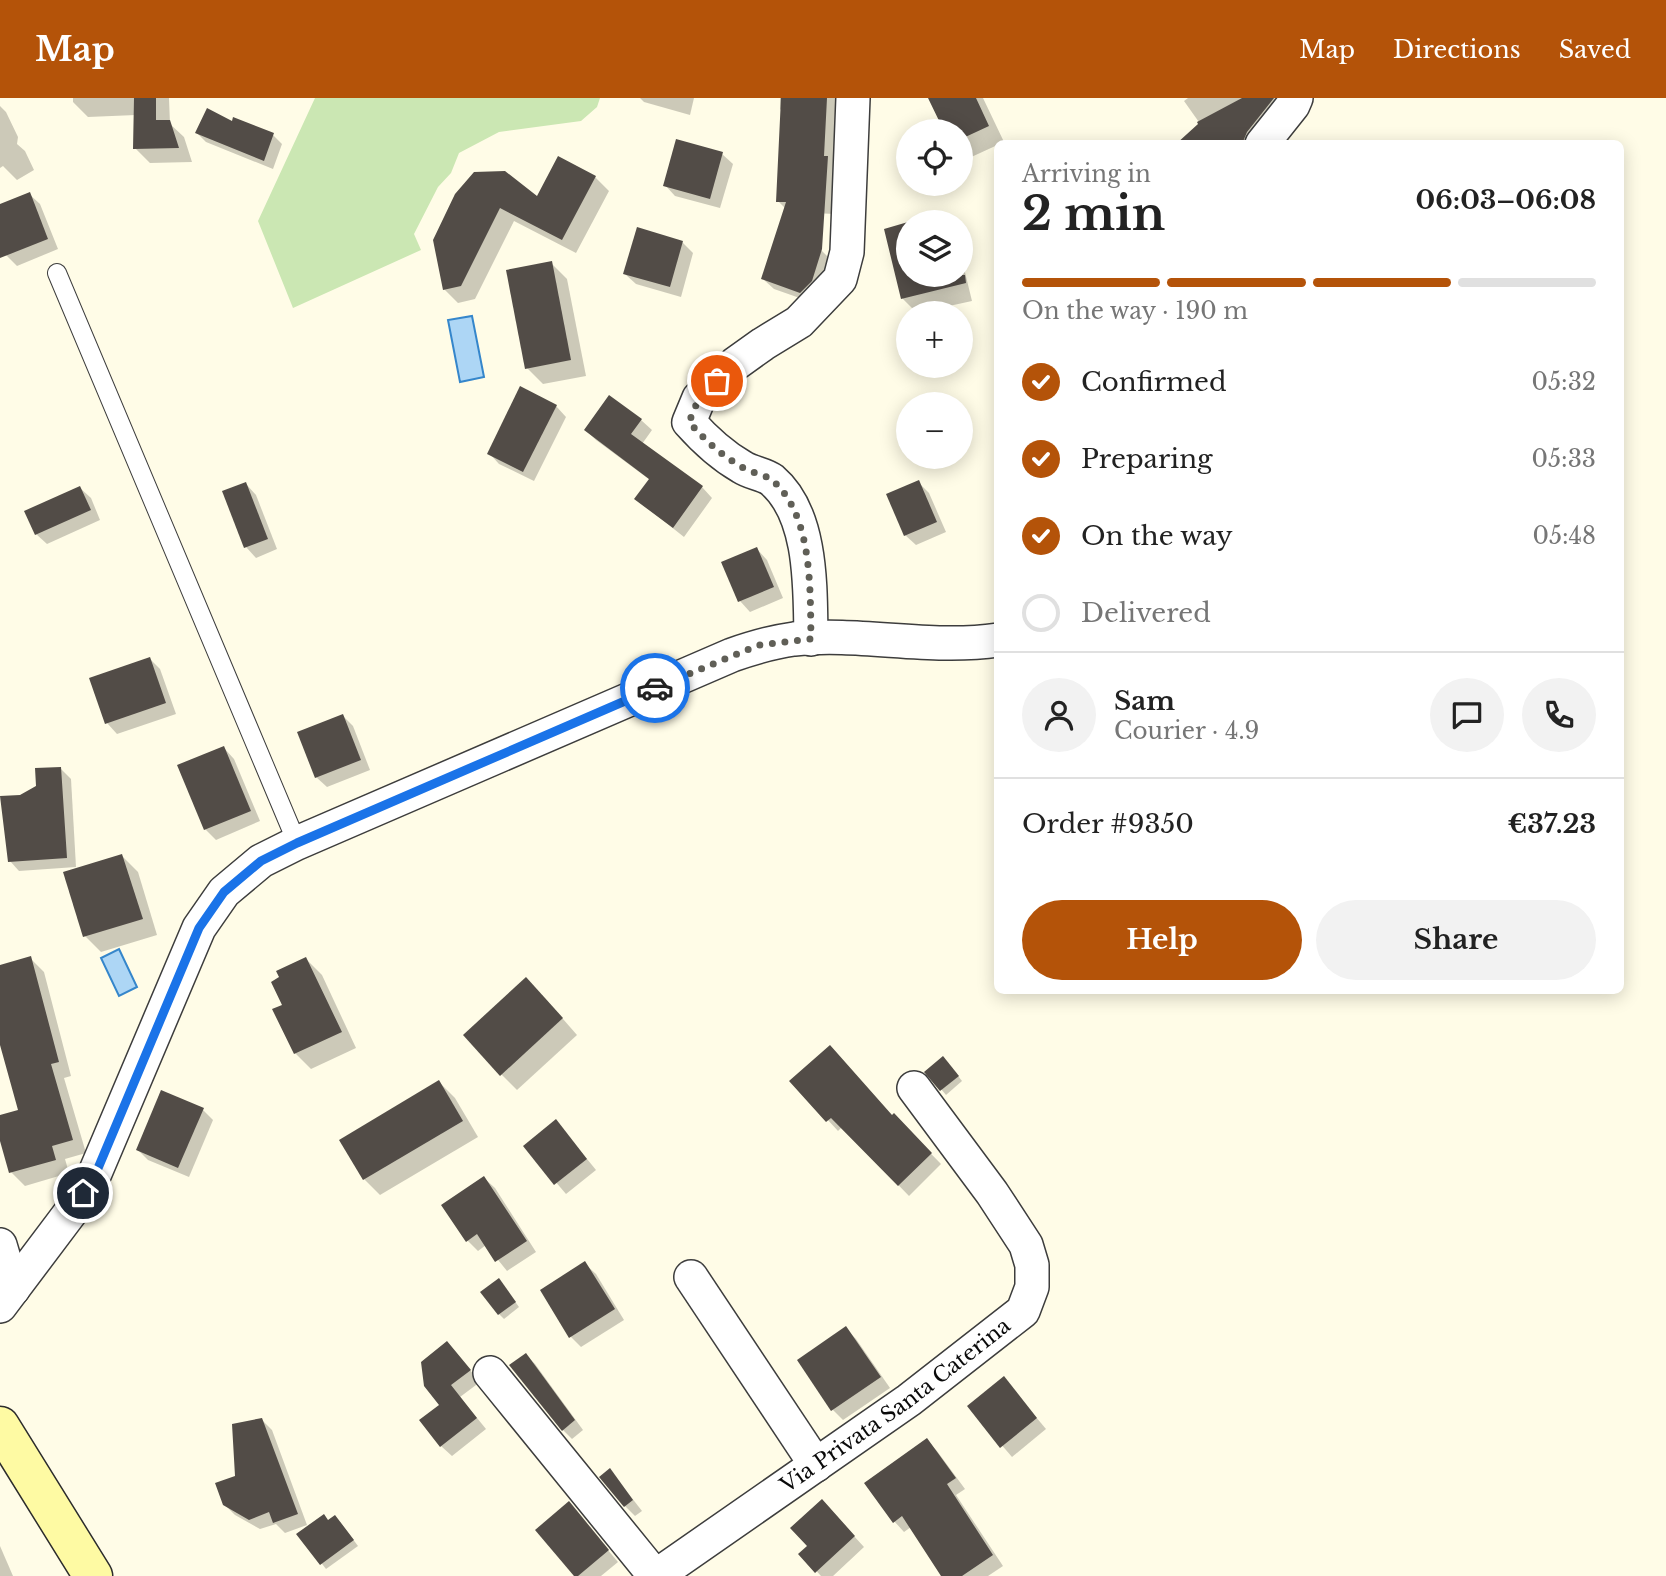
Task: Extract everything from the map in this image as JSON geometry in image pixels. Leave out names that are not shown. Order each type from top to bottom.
[{"type":"main road","points":[[0,1426],[93,1576]]},
{"type":"street","points":[[811,639],[810,585],[802,527],[796,511],[771,479],[744,469],[709,445],[689,422],[699,398],[735,364],[799,323],[840,279],[847,252],[853,98]]},
{"type":"street","points":[[1265,140],[1296,98]]},
{"type":"street","points":[[6,1298],[70,1213],[96,1173],[199,928],[224,892],[261,861],[297,843],[759,645],[811,639],[967,643],[994,640]]},
{"type":"street","name":"Via Privata Santa Caterina","points":[[655,1576],[909,1400],[1023,1311],[1032,1287],[1032,1265],[1026,1245],[992,1193],[914,1088]]},
{"type":"street","points":[[0,1245],[6,1298]]},
{"type":"street","points":[[691,1277],[816,1465]]},
{"type":"street","points":[[490,1373],[655,1576]]},
{"type":"lane","points":[[57,273],[297,843]]},
{"type":"green space","points":[[315,98],[600,98],[597,107],[581,121],[499,132],[459,153],[451,173],[438,187],[414,234],[421,250],[293,308],[258,221]]},
{"type":"water","points":[[472,316],[484,377],[460,382],[448,320]]},
{"type":"water","points":[[119,949],[137,987],[119,996],[101,958]]},
{"type":"building","points":[[134,98],[156,98],[156,120],[170,120],[179,148],[133,149]]},
{"type":"building","points":[[781,98],[827,98],[824,156],[828,156],[822,249],[812,281],[800,293],[761,279],[786,202],[776,202]]},
{"type":"building","points":[[928,98],[976,98],[989,126],[973,133],[973,119],[938,119]]},
{"type":"building","points":[[1242,98],[1274,98],[1244,140],[1180,140],[1197,122]]},
{"type":"building","points":[[207,108],[232,121],[233,117],[274,133],[264,161],[195,133]]},
{"type":"building","points":[[676,139],[723,152],[710,199],[663,186]]},
{"type":"building","points":[[558,156],[596,176],[562,240],[500,208],[461,286],[443,290],[433,240],[455,194],[474,172],[505,171],[537,196]]},
{"type":"building","points":[[30,192],[48,239],[0,258],[0,204]]},
{"type":"building","points":[[896,226],[896,278],[884,229]]},
{"type":"building","points":[[637,227],[683,241],[670,287],[623,274]]},
{"type":"building","points":[[552,261],[571,360],[525,369],[506,270]]},
{"type":"building","points":[[898,287],[950,287],[901,299]]},
{"type":"building","points":[[520,386],[557,405],[523,472],[487,454]]},
{"type":"building","points":[[609,395],[642,419],[631,434],[703,486],[673,528],[634,499],[649,479],[584,430]]},
{"type":"building","points":[[919,480],[937,522],[904,536],[886,494]]},
{"type":"building","points":[[246,482],[268,539],[244,548],[222,491]]},
{"type":"building","points":[[80,486],[91,510],[35,535],[24,511]]},
{"type":"building","points":[[757,547],[774,587],[738,602],[721,562]]},
{"type":"building","points":[[150,657],[166,703],[105,724],[89,678]]},
{"type":"building","points":[[343,714],[361,760],[315,778],[297,732]]},
{"type":"building","points":[[224,746],[251,811],[204,830],[177,765]]},
{"type":"building","points":[[61,767],[67,858],[8,862],[0,796],[20,795],[36,786],[35,768]]},
{"type":"building","points":[[122,854],[143,919],[83,937],[63,872]]},
{"type":"building","points":[[31,956],[59,1062],[51,1064],[73,1140],[52,1146],[56,1160],[9,1173],[0,1141],[0,1115],[18,1110],[0,1045],[0,965]]},
{"type":"building","points":[[306,957],[342,1032],[294,1054],[272,1009],[282,1005],[271,982],[279,977],[276,971]]},
{"type":"building","points":[[526,977],[563,1018],[500,1076],[463,1035]]},
{"type":"building","points":[[830,1045],[892,1115],[894,1113],[932,1153],[898,1186],[831,1118],[826,1122],[789,1081]]},
{"type":"building","points":[[943,1056],[959,1076],[940,1091],[924,1072]]},
{"type":"building","points":[[439,1080],[463,1121],[363,1180],[339,1140]]},
{"type":"building","points":[[161,1090],[204,1108],[178,1168],[136,1150]]},
{"type":"building","points":[[556,1119],[587,1159],[554,1185],[523,1146]]},
{"type":"building","points":[[484,1176],[527,1241],[495,1262],[477,1234],[466,1242],[441,1205]]},
{"type":"building","points":[[585,1261],[615,1309],[569,1338],[540,1290]]},
{"type":"building","points":[[499,1278],[516,1302],[498,1315],[480,1292]]},
{"type":"building","points":[[846,1326],[881,1377],[831,1411],[797,1360]]},
{"type":"building","points":[[447,1341],[471,1370],[451,1385],[477,1418],[440,1447],[419,1420],[439,1405],[424,1386],[421,1362]]},
{"type":"building","points":[[526,1353],[575,1420],[562,1431],[509,1365]]},
{"type":"building","points":[[1004,1376],[1037,1418],[1000,1448],[967,1406]]},
{"type":"building","points":[[262,1418],[298,1514],[273,1523],[269,1512],[249,1520],[223,1505],[215,1483],[235,1476],[232,1424]]},
{"type":"building","points":[[927,1438],[956,1478],[947,1484],[993,1555],[962,1576],[941,1576],[902,1516],[893,1523],[864,1483]]},
{"type":"building","points":[[610,1468],[633,1500],[624,1507],[599,1477]]},
{"type":"building","points":[[822,1499],[855,1536],[815,1573],[798,1554],[807,1546],[790,1528]]},
{"type":"building","points":[[569,1501],[609,1550],[578,1576],[574,1576],[535,1530]]},
{"type":"building","points":[[324,1514],[328,1520],[335,1515],[354,1540],[320,1565],[296,1534]]},
{"type":"way so far","points":[[655,688],[759,645],[811,639],[810,585],[802,527],[796,511],[771,479],[744,469],[709,445],[689,422],[699,398],[717,381]]},
{"type":"route","points":[[83,1193],[96,1173],[199,928],[224,892],[261,861],[297,843],[655,688]]}]
